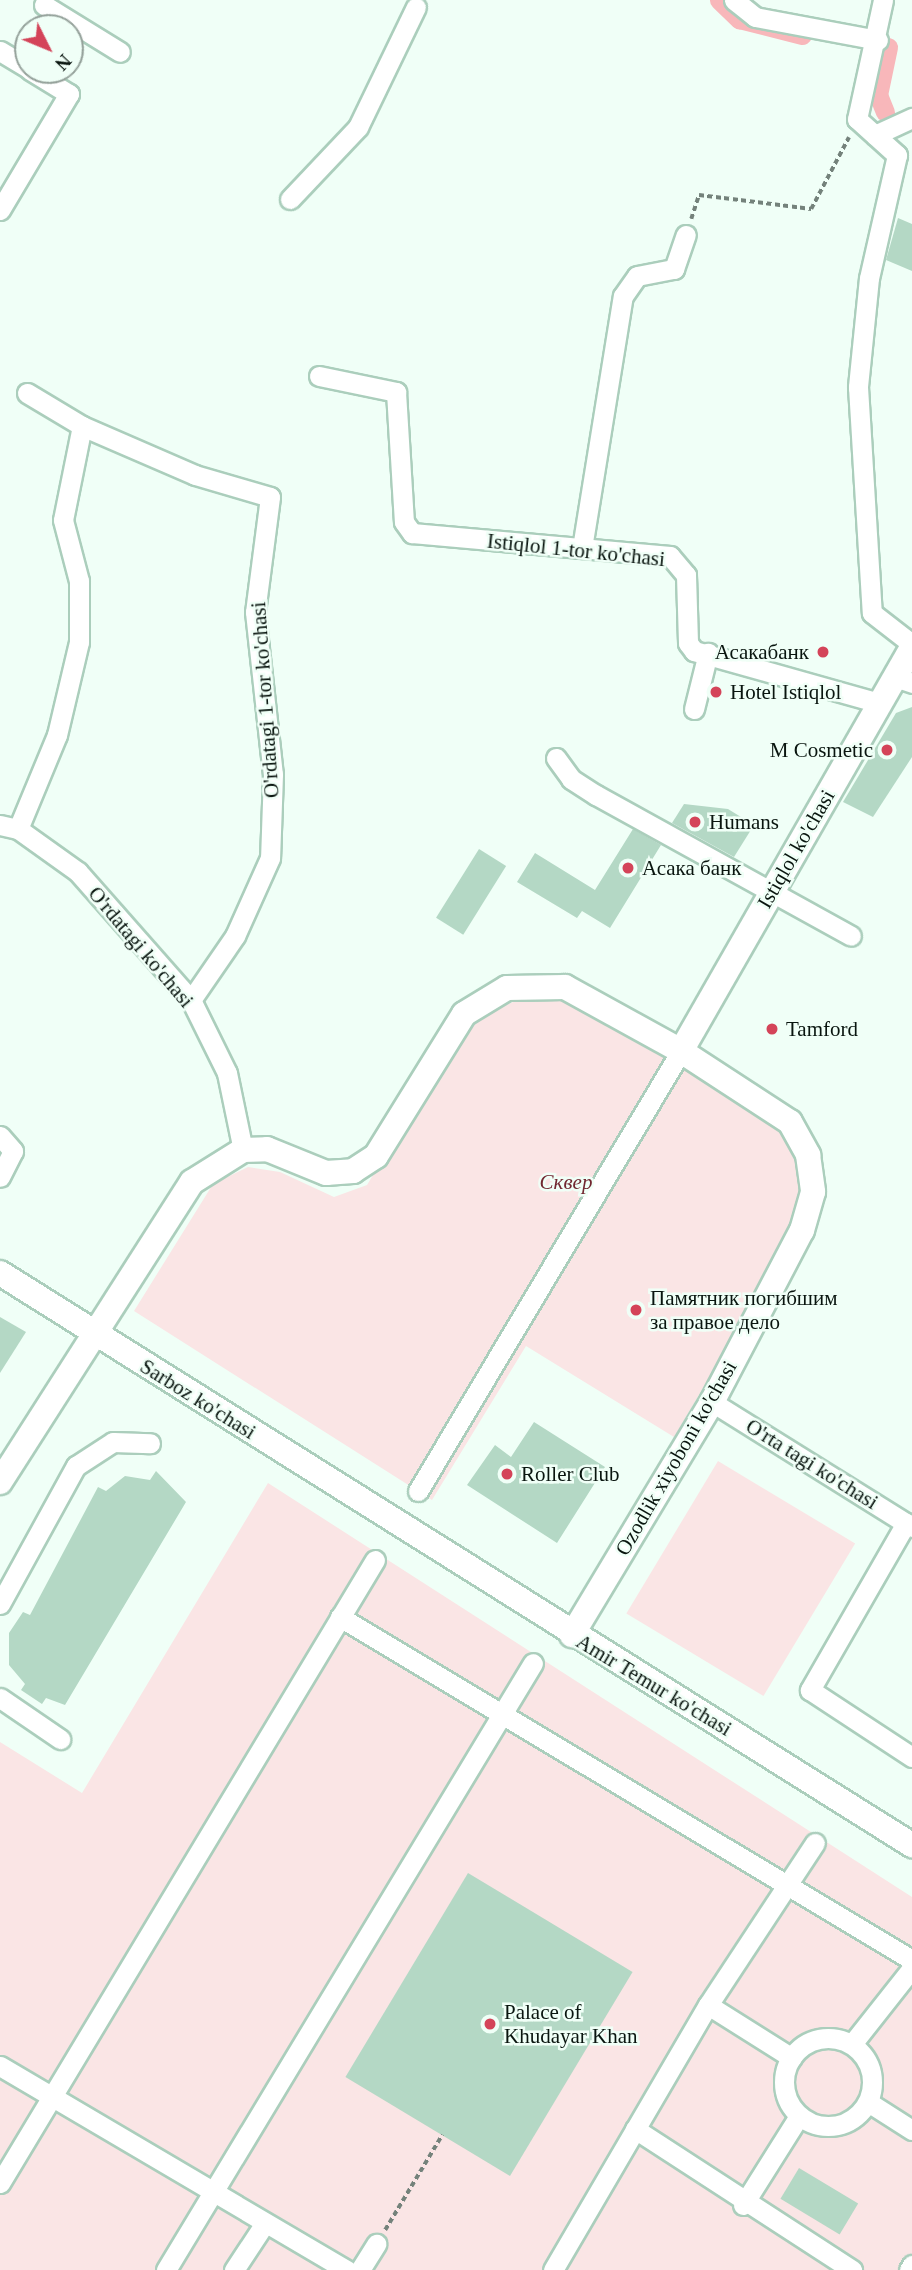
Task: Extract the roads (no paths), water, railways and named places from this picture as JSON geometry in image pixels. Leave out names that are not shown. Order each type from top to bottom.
[{"type":"main road","name":"Istiqlol ko'chasi","points":[[681,1051],[880,703],[903,680],[912,646]]},
{"type":"main road","name":"Ozodlik xiyoboni ko'chasi","points":[[243,1150],[267,1149],[326,1174],[353,1171],[376,1156],[464,1014],[507,988],[565,987],[681,1051],[790,1122],[808,1155],[813,1192],[802,1230],[712,1402],[572,1635]]},
{"type":"main road","points":[[0,1482],[91,1332],[192,1182],[243,1150]]},
{"type":"main road","name":"Sarboz ko'chasi","points":[[0,1273],[397,1524]]},
{"type":"main road","name":"Amir Temur ko'chasi","points":[[397,1524],[912,1845]]},
{"type":"street","points":[[734,0],[766,20],[878,40]]},
{"type":"street","points":[[883,0],[878,40],[857,119],[897,155],[869,278],[858,387],[873,613],[912,646]]},
{"type":"street","points":[[43,2],[120,52]]},
{"type":"street","points":[[290,199],[358,127],[415,2]]},
{"type":"street","points":[[0,210],[69,94],[53,84]]},
{"type":"street","points":[[875,135],[912,118]]},
{"type":"street","points":[[582,548],[623,296],[637,276],[674,269],[686,235]]},
{"type":"street","name":"Istiqlol 1-tor ko'chasi","points":[[319,376],[396,392],[408,531],[657,553],[679,562],[686,575],[688,643],[708,653]]},
{"type":"street","name":"O'rdatagi 1-tor ko'chasi","points":[[27,393],[82,426],[195,475],[270,497],[255,612],[272,774],[270,858],[235,936],[191,1000]]},
{"type":"street","points":[[9,827],[57,735],[79,642],[79,581],[63,520],[82,426]]},
{"type":"street","points":[[694,709],[708,653],[880,703]]},
{"type":"street","points":[[556,758],[570,779],[770,895],[851,936]]},
{"type":"street","name":"O'rdatagi ko'chasi","points":[[9,827],[78,872],[191,1000],[227,1073],[243,1150]]},
{"type":"street","points":[[418,1491],[681,1051]]},
{"type":"street","points":[[0,1136],[13,1151],[0,1177]]},
{"type":"street","name":"O'rta tagi ko'chasi","points":[[712,1402],[909,1525]]},
{"type":"street","points":[[0,1604],[76,1466],[113,1442],[150,1443]]},
{"type":"street","points":[[909,1525],[810,1690],[912,1757]]},
{"type":"street","points":[[0,2183],[48,2094],[375,1560]]},
{"type":"street","points":[[340,1617],[501,1718],[912,1960]]},
{"type":"street","points":[[166,2270],[209,2193],[533,1663]]},
{"type":"street","points":[[0,1698],[60,1739]]},
{"type":"street","points":[[553,2270],[708,2006],[815,1843]]},
{"type":"street","points":[[852,2044],[912,1968]]},
{"type":"street","points":[[708,2006],[792,2058]]},
{"type":"street","points":[[824,2038],[852,2044],[870,2066],[868,2102],[841,2125],[799,2116],[784,2091],[792,2058],[824,2038]]},
{"type":"street","points":[[0,2066],[209,2193],[347,2270]]},
{"type":"street","points":[[868,2102],[912,2130]]},
{"type":"street","points":[[743,2205],[799,2116]]},
{"type":"street","points":[[635,2129],[743,2205],[852,2270]]},
{"type":"street","points":[[234,2270],[265,2223]]},
{"type":"street","points":[[360,2270],[376,2244]]},
{"type":"street","points":[[909,2270],[912,2265]]},
{"type":"waterway","points":[[719,0],[739,19],[802,35]]},
{"type":"waterway","points":[[885,112],[878,95],[888,47]]},
{"type":"place","name":"Асакабанк","points":[[823,652]]},
{"type":"place","name":"Hotel Istiqlol","points":[[716,692]]},
{"type":"place","name":"M Cosmetic","points":[[887,750]]},
{"type":"place","name":"Humans","points":[[695,822]]},
{"type":"place","name":"Асака банк","points":[[628,868]]},
{"type":"place","name":"Tamford","points":[[772,1029]]},
{"type":"place","name":"Памятник погибшим за правое дело","points":[[636,1310]]},
{"type":"place","name":"Roller Club","points":[[507,1474]]},
{"type":"place","name":"Palace of Khudayar Khan","points":[[490,2024]]},
{"type":"park label","name":"Сквер","points":[[566,1182]]}]
